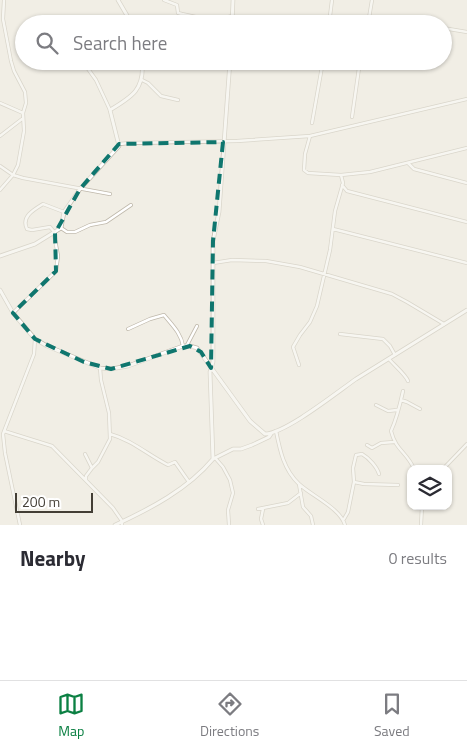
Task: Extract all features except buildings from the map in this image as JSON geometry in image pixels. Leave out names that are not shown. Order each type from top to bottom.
[{"type":"street","points":[[0,190],[13,175],[18,165],[24,131],[22,119],[26,103],[25,92],[11,61],[3,19],[4,0]]},
{"type":"street","points":[[118,0],[127,15]]},
{"type":"street","points":[[164,0],[177,5],[178,13],[187,15]]},
{"type":"street","points":[[232,0],[232,15]]},
{"type":"street","points":[[330,15],[332,0]]},
{"type":"street","points":[[369,15],[372,0]]},
{"type":"street","points":[[452,30],[467,32]]},
{"type":"street","points":[[89,70],[96,80],[110,110],[119,144]]},
{"type":"street","points":[[110,110],[129,97],[138,88],[142,80],[142,70]]},
{"type":"street","points":[[229,70],[219,212],[213,241],[213,362],[210,376],[214,459],[223,467],[230,480],[233,493],[228,510],[229,525]]},
{"type":"street","points":[[312,123],[321,70]]},
{"type":"street","points":[[352,117],[359,70]]},
{"type":"street","points":[[142,80],[148,83],[161,96],[178,100]]},
{"type":"street","points":[[0,256],[35,244],[60,228],[64,212],[80,189],[119,144],[223,142],[310,136],[467,99]]},
{"type":"street","points":[[0,103],[23,112]]},
{"type":"street","points":[[0,136],[22,119]]},
{"type":"street","points":[[310,136],[303,168],[306,172],[341,175],[370,172],[467,148]]},
{"type":"street","points":[[407,163],[414,169],[467,184]]},
{"type":"street","points":[[0,166],[13,175],[110,194]]},
{"type":"street","points":[[299,365],[293,347],[314,312],[325,275],[342,185],[341,175]]},
{"type":"street","points":[[342,185],[347,191],[467,222]]},
{"type":"street","points":[[13,312],[56,271],[58,256],[54,233],[50,227],[27,230],[25,220],[28,215],[43,204],[64,212]]},
{"type":"street","points":[[60,228],[67,232],[75,232],[90,224],[106,222],[131,205]]},
{"type":"street","points":[[333,229],[467,264]]},
{"type":"street","points":[[213,263],[232,260],[266,261],[300,267],[400,297],[444,324]]},
{"type":"street","points":[[0,290],[13,312],[35,339],[100,368],[111,369],[128,366],[185,346],[194,347],[201,352],[255,426],[265,434],[271,434]]},
{"type":"street","points":[[115,525],[166,499],[200,473],[214,459],[233,450],[241,449],[264,440],[467,310]]},
{"type":"street","points":[[128,329],[164,315],[176,328],[185,346]]},
{"type":"street","points":[[185,346],[197,326]]},
{"type":"street","points":[[340,334],[383,339],[395,355]]},
{"type":"street","points":[[20,525],[2,432],[34,354],[35,339]]},
{"type":"street","points":[[389,359],[407,377],[408,381]]},
{"type":"street","points":[[86,480],[86,476],[98,462],[110,439],[109,413],[100,368]]},
{"type":"street","points":[[210,376],[216,373]]},
{"type":"street","points":[[403,391],[397,410],[398,416],[391,431],[394,442],[412,465]]},
{"type":"street","points":[[401,400],[420,409]]},
{"type":"street","points":[[376,405],[388,411],[397,410]]},
{"type":"street","points":[[276,431],[283,460],[299,484],[334,510],[344,519],[345,525]]},
{"type":"street","points":[[2,432],[52,446],[117,512],[122,523]]},
{"type":"street","points":[[110,434],[138,446],[168,465],[176,462],[189,482]]},
{"type":"street","points":[[367,446],[372,448],[381,443],[394,442]]},
{"type":"street","points":[[447,465],[467,444]]},
{"type":"street","points":[[85,454],[92,468]]},
{"type":"street","points":[[344,519],[348,512],[354,482],[352,468],[356,455],[362,454],[365,456],[378,470],[379,474]]},
{"type":"street","points":[[354,482],[398,485]]},
{"type":"street","points":[[299,484],[303,507],[311,516],[313,525]]},
{"type":"street","points":[[258,509],[288,503],[300,493]]},
{"type":"street","points":[[263,509],[260,519],[263,525]]},
{"type":"street","points":[[420,525],[422,510]]},
{"type":"highlighted area","points":[[223,142],[213,241],[211,368],[201,352],[190,346],[111,369],[84,362],[35,339],[13,313],[56,271],[55,233],[80,189],[119,144]]}]
